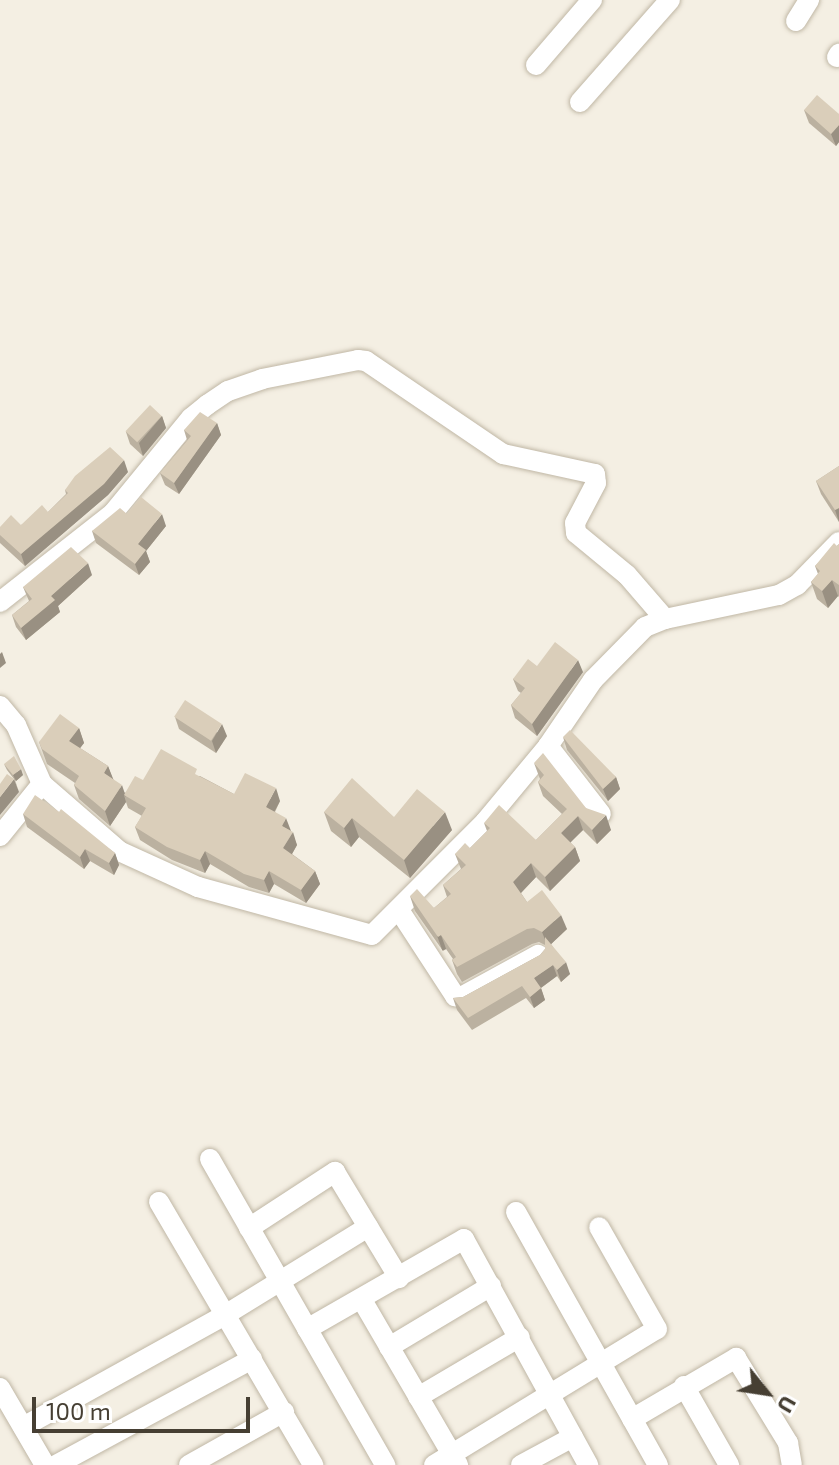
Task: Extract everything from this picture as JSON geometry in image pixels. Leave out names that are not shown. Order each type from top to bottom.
[{"type":"street","points":[[536,65],[592,0]]},
{"type":"street","points":[[580,102],[670,0]]},
{"type":"street","points":[[796,21],[809,0]]},
{"type":"street","points":[[0,602],[113,513],[191,418],[207,405],[228,391],[262,379],[358,360],[366,361],[503,454],[595,474],[596,483],[575,523],[576,533],[627,575],[665,619]]},
{"type":"street","points":[[0,706],[23,737],[42,784],[119,851],[198,887],[284,908],[372,935],[485,822],[548,746],[593,680],[645,627],[665,619],[779,595],[797,585],[839,542]]},
{"type":"street","points":[[548,746],[601,814]]},
{"type":"street","points":[[0,836],[42,784]]},
{"type":"street","points":[[399,910],[455,996],[461,997],[538,955]]},
{"type":"street","points":[[210,1159],[385,1465]]},
{"type":"street","points":[[249,1228],[335,1172],[399,1278]]},
{"type":"street","points":[[159,1202],[284,1412],[310,1464]]},
{"type":"street","points":[[516,1212],[658,1465]]},
{"type":"street","points":[[23,1427],[225,1315],[368,1227]]},
{"type":"street","points":[[362,1300],[418,1397],[447,1462],[553,1396],[600,1361],[657,1329],[599,1227]]},
{"type":"street","points":[[307,1329],[464,1239],[553,1396],[588,1465]]},
{"type":"street","points":[[389,1347],[491,1286]]},
{"type":"street","points":[[418,1397],[520,1337]]},
{"type":"street","points":[[632,1419],[736,1358],[788,1443],[792,1465]]},
{"type":"street","points":[[56,1465],[252,1359]]},
{"type":"street","points":[[684,1386],[729,1465]]},
{"type":"street","points":[[0,1388],[45,1465]]},
{"type":"street","points":[[189,1465],[284,1412]]},
{"type":"street","points":[[521,1465],[573,1437]]},
{"type":"building","points":[[817,95],[839,114],[839,125],[831,134],[804,110]]},
{"type":"building","points":[[150,405],[162,416],[137,442],[125,431]]},
{"type":"building","points":[[200,412],[217,423],[174,483],[160,473],[191,436],[184,430]]},
{"type":"building","points":[[110,447],[124,460],[104,484],[21,554],[0,535],[0,527],[11,515],[21,525],[42,505],[48,512],[68,493],[65,490],[75,476]]},
{"type":"building","points":[[839,466],[839,508],[835,510],[816,481]]},
{"type":"building","points":[[141,497],[162,514],[138,544],[146,550],[135,564],[92,531],[120,508],[127,514]]},
{"type":"building","points":[[834,543],[839,544],[839,585],[832,580],[822,591],[811,582],[820,571],[815,566]]},
{"type":"building","points":[[71,547],[88,563],[51,596],[55,600],[21,628],[12,615],[32,599],[23,587]]},
{"type":"building","points":[[555,642],[578,660],[532,724],[511,705],[525,688],[513,679],[528,659],[537,666]]},
{"type":"building","points":[[185,700],[222,724],[211,741],[174,717]]},
{"type":"building","points":[[60,714],[79,728],[69,741],[108,766],[104,773],[122,785],[105,811],[74,785],[79,776],[42,749],[39,742]]},
{"type":"building","points":[[570,730],[616,777],[603,789],[563,737]]},
{"type":"building","points":[[161,749],[197,769],[195,774],[234,794],[245,773],[276,788],[266,807],[286,818],[282,826],[293,832],[283,848],[315,871],[301,890],[269,871],[264,880],[244,874],[205,851],[200,860],[167,847],[135,827],[146,808],[124,795],[135,776],[143,780]]},
{"type":"building","points":[[543,753],[586,808],[606,815],[592,830],[578,816],[561,833],[575,847],[545,877],[531,863],[513,882],[527,902],[542,890],[561,915],[542,932],[527,929],[457,967],[452,960],[456,957],[410,896],[417,889],[434,908],[451,894],[443,885],[466,865],[455,854],[465,843],[470,848],[490,828],[484,823],[499,805],[536,840],[567,809],[538,782],[544,775],[534,763]]},
{"type":"building","points":[[14,756],[21,769],[13,775],[4,764]]},
{"type":"building","points":[[7,774],[14,779],[0,797],[0,784]]},
{"type":"building","points":[[352,778],[394,817],[417,789],[445,812],[404,860],[352,818],[344,828],[324,812]]},
{"type":"building","points":[[35,795],[59,812],[61,809],[115,853],[109,863],[85,849],[80,857],[23,814]]},
{"type":"building","points":[[545,937],[566,962],[557,970],[553,965],[534,978],[541,988],[530,997],[522,986],[468,1018],[453,998],[463,997],[540,955],[545,949]]}]
